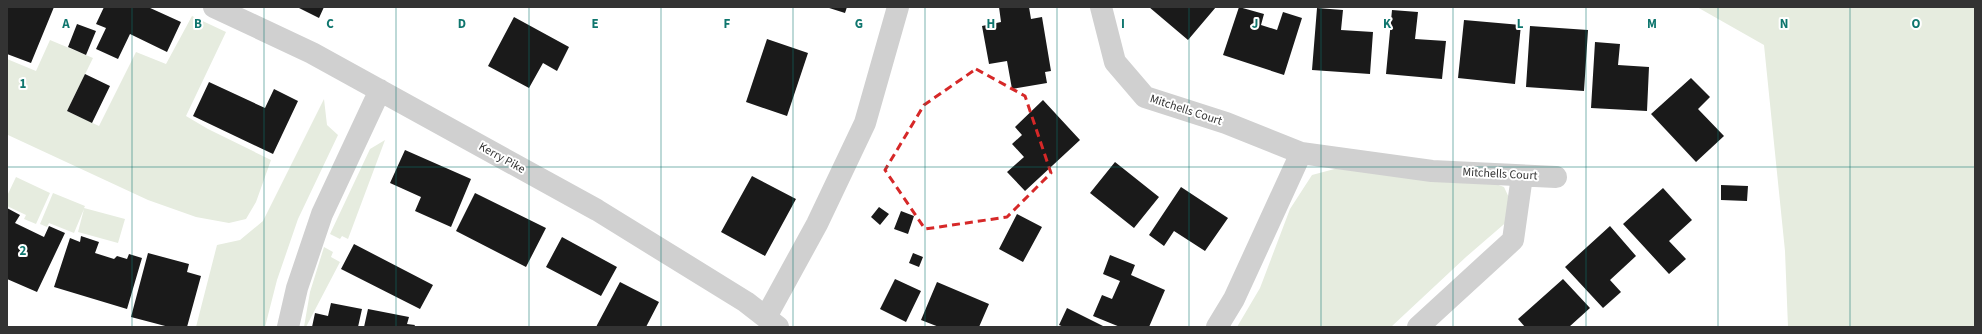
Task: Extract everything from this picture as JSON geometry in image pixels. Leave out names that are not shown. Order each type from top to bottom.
[{"type":"street","name":"Kerry Pike","points":[[214,7],[312,53],[597,210],[746,302],[772,322]]},
{"type":"street","points":[[772,322],[865,123],[898,7]]},
{"type":"street","name":"Mitchells Court","points":[[1101,7],[1115,62],[1145,97],[1226,123],[1301,153],[1432,171],[1556,177]]},
{"type":"street","points":[[288,327],[296,288],[322,214],[380,90]]},
{"type":"street","points":[[1217,327],[1234,299],[1301,153]]},
{"type":"street","points":[[1418,327],[1513,240],[1522,176]]},
{"type":"highlighted area","points":[[976,69],[1025,96],[1051,173],[1007,217],[925,229],[885,170],[924,105]]},
{"type":"shaded area","points":[[1697,7],[1975,7],[1975,327],[1788,327],[1785,251],[1764,45]]},
{"type":"shaded area","points":[[192,16],[226,32],[186,116],[208,129],[271,160],[256,202],[246,219],[229,223],[196,217],[148,200],[8,135],[7,137],[7,59],[36,71],[50,40],[93,58],[67,111],[99,126],[136,52],[166,64]]},
{"type":"shaded area","points":[[324,99],[327,125],[338,135],[298,219],[277,280],[265,327],[196,327],[217,245],[240,240],[263,221]]},
{"type":"shaded area","points":[[385,140],[348,239],[342,236],[340,239],[330,234],[370,149]]},
{"type":"shaded area","points":[[1342,167],[1490,182],[1504,187],[1511,202],[1510,219],[1466,257],[1391,327],[1237,327],[1260,288],[1290,209],[1312,175]]},
{"type":"shaded area","points":[[16,177],[50,193],[36,224],[24,219],[26,215],[7,206],[7,196]]},
{"type":"shaded area","points":[[53,193],[85,206],[84,208],[125,219],[118,243],[78,232],[84,209],[74,233],[49,223],[47,227],[40,224]]},
{"type":"shaded area","points":[[324,247],[333,252],[331,257],[340,262],[306,327],[304,327],[310,292]]},
{"type":"building","points":[[7,7],[54,7],[31,63],[7,54]]},
{"type":"building","points":[[104,7],[148,7],[181,22],[167,52],[130,34],[118,59],[96,49],[106,28],[96,24]]},
{"type":"building","points":[[297,7],[324,7],[319,18]]},
{"type":"building","points":[[826,7],[847,7],[845,13]]},
{"type":"building","points":[[999,7],[1029,7],[1031,19],[1042,17],[1051,71],[1045,72],[1047,83],[1012,89],[1007,61],[989,64],[982,26],[1001,22]]},
{"type":"building","points":[[1149,7],[1216,7],[1188,40]]},
{"type":"building","points":[[1239,7],[1264,14],[1261,25],[1277,30],[1283,12],[1302,18],[1284,75],[1223,55]]},
{"type":"building","points":[[1317,8],[1343,10],[1341,30],[1373,32],[1370,74],[1312,70]]},
{"type":"building","points":[[1392,10],[1418,12],[1415,39],[1446,41],[1442,79],[1386,74]]},
{"type":"building","points":[[514,17],[569,47],[557,71],[543,63],[529,88],[488,66]]},
{"type":"building","points":[[1464,20],[1521,25],[1515,84],[1458,78]]},
{"type":"building","points":[[77,24],[96,31],[86,55],[68,47]]},
{"type":"building","points":[[1530,26],[1588,30],[1584,91],[1526,87]]},
{"type":"building","points":[[767,39],[808,53],[787,116],[746,102]]},
{"type":"building","points":[[1595,42],[1620,44],[1618,65],[1649,67],[1647,111],[1591,108]]},
{"type":"building","points":[[85,74],[110,86],[92,123],[67,111]]},
{"type":"building","points":[[1691,78],[1710,97],[1698,109],[1724,136],[1696,162],[1651,114]]},
{"type":"building","points":[[209,82],[265,108],[274,89],[298,101],[273,154],[193,116]]},
{"type":"building","points":[[1043,100],[1080,140],[1025,191],[1007,172],[1024,157],[1012,144],[1022,135],[1015,127]]},
{"type":"building","points":[[405,150],[471,179],[451,227],[415,211],[421,197],[390,183]]},
{"type":"building","points":[[1115,162],[1159,197],[1134,228],[1090,193]]},
{"type":"building","points":[[752,176],[796,199],[765,256],[721,232]]},
{"type":"building","points":[[1721,185],[1748,186],[1747,201],[1721,200]]},
{"type":"building","points":[[1181,187],[1228,218],[1205,251],[1174,231],[1164,246],[1149,235]]},
{"type":"building","points":[[1663,188],[1692,220],[1669,241],[1686,259],[1669,274],[1623,224]]},
{"type":"building","points":[[475,193],[546,228],[526,267],[456,231]]},
{"type":"building","points":[[879,207],[889,214],[880,225],[871,217]]},
{"type":"building","points":[[7,208],[20,215],[15,223],[44,237],[49,226],[65,233],[37,292],[7,279]]},
{"type":"building","points":[[901,211],[914,216],[908,234],[894,229]]},
{"type":"building","points":[[1017,214],[1042,227],[1023,262],[999,249]]},
{"type":"building","points":[[1610,226],[1636,256],[1610,280],[1621,292],[1603,308],[1565,267]]},
{"type":"building","points":[[81,236],[99,242],[95,253],[114,259],[117,256],[127,259],[129,254],[142,258],[127,309],[54,287],[70,238],[80,242]]},
{"type":"building","points":[[562,237],[617,267],[601,296],[546,267]]},
{"type":"building","points":[[354,244],[433,285],[420,309],[341,269]]},
{"type":"building","points":[[148,253],[189,264],[187,272],[201,276],[187,327],[169,327],[131,317]]},
{"type":"building","points":[[913,253],[923,257],[919,267],[909,263]]},
{"type":"building","points":[[1110,255],[1135,265],[1131,275],[1165,290],[1149,327],[1120,327],[1093,316],[1102,295],[1112,299],[1120,281],[1103,274]]},
{"type":"building","points":[[895,279],[921,291],[906,322],[880,309]]},
{"type":"building","points":[[1563,279],[1590,308],[1569,327],[1525,327],[1518,319]]},
{"type":"building","points":[[620,282],[659,302],[646,327],[596,327]]},
{"type":"building","points":[[937,282],[989,304],[979,327],[939,327],[921,320]]},
{"type":"building","points":[[331,303],[362,309],[358,327],[312,327],[315,313],[328,316]]},
{"type":"building","points":[[1067,308],[1105,327],[1064,327],[1059,325]]},
{"type":"building","points":[[368,309],[409,317],[407,324],[415,325],[414,327],[364,327]]}]
